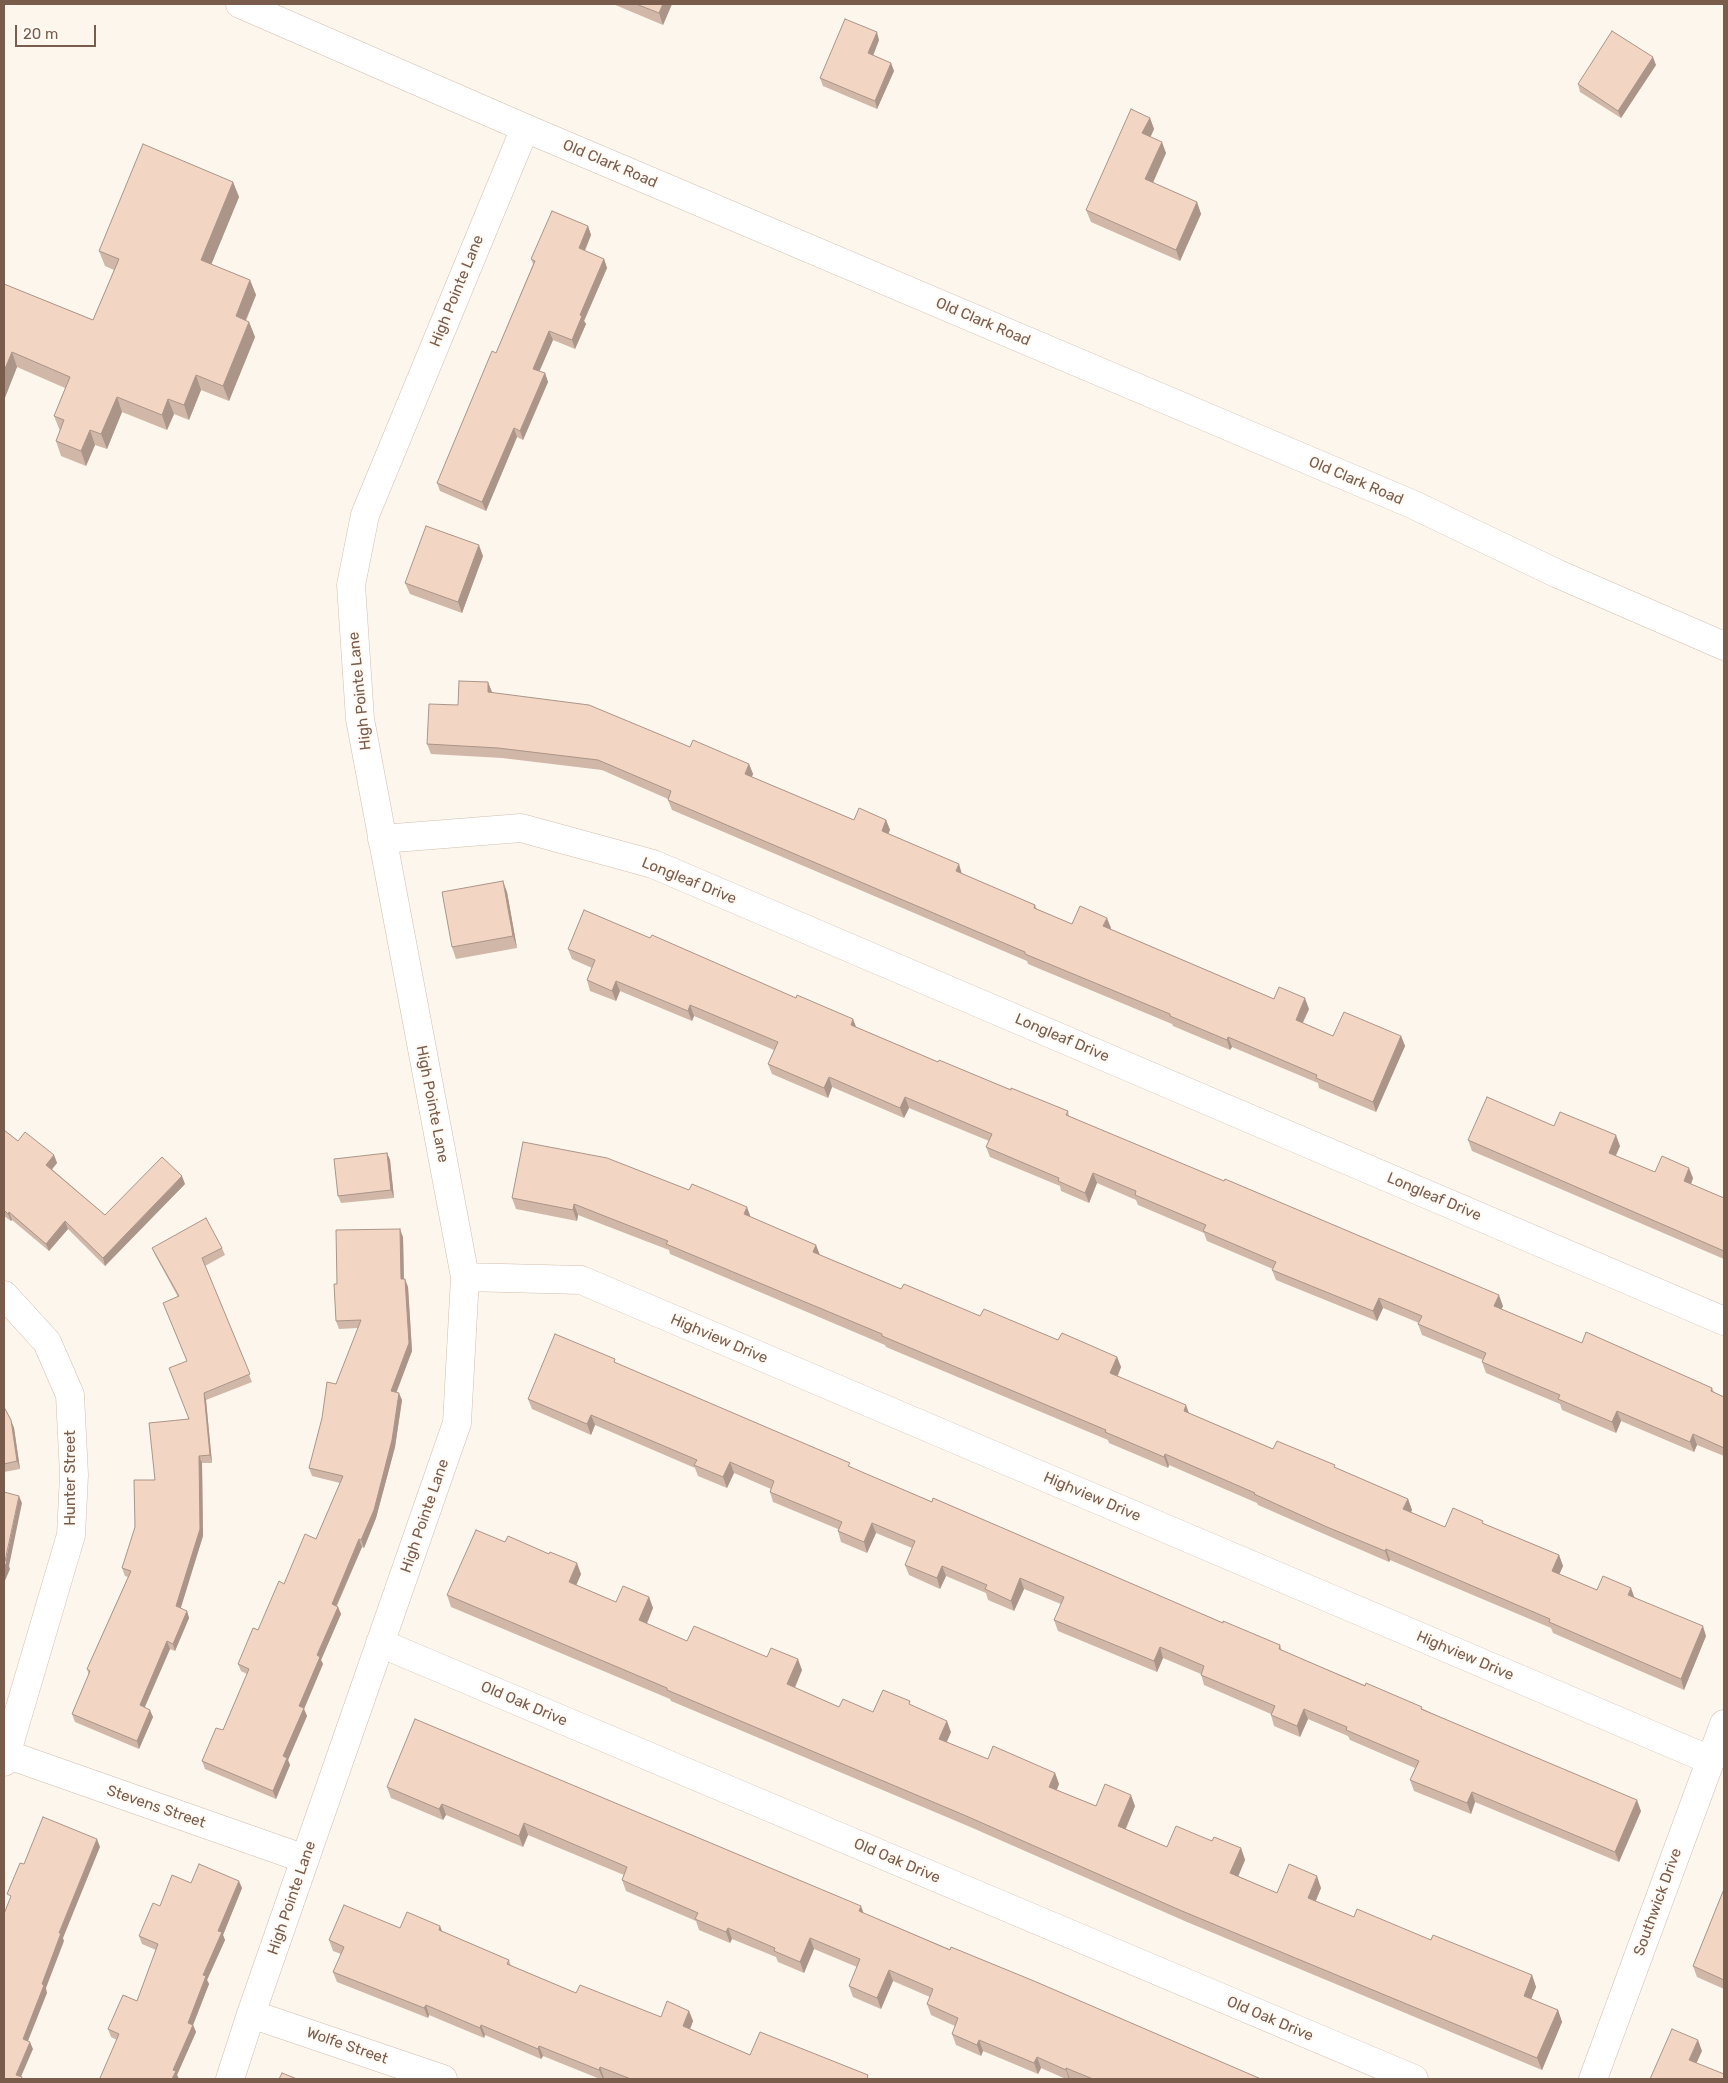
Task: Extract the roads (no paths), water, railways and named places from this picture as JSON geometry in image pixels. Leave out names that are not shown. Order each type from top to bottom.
[{"type":"street","name":"Old Clark Road","points":[[240,4],[524,128],[1414,505],[1558,574],[1724,646]]},
{"type":"street","name":"High Pointe Lane","points":[[230,2079],[457,1423],[465,1277],[360,719],[351,585],[365,515],[524,128]]},
{"type":"street","name":"Longleaf Drive","points":[[382,839],[521,828],[654,864],[1724,1321]]},
{"type":"street","name":"Highview Drive","points":[[465,1277],[581,1280],[1710,1760]]},
{"type":"street","name":"Hunter Street","points":[[4,1295],[47,1342],[70,1395],[74,1476],[71,1535],[5,1758]]},
{"type":"street","name":"Old Oak Drive","points":[[380,1643],[1414,2079]]},
{"type":"street","name":"Southwick Drive","points":[[1593,2079],[1724,1724]]},
{"type":"street","name":"Stevens Street","points":[[5,1758],[305,1859]]},
{"type":"street","name":"Wolfe Street","points":[[251,2014],[443,2079]]}]
